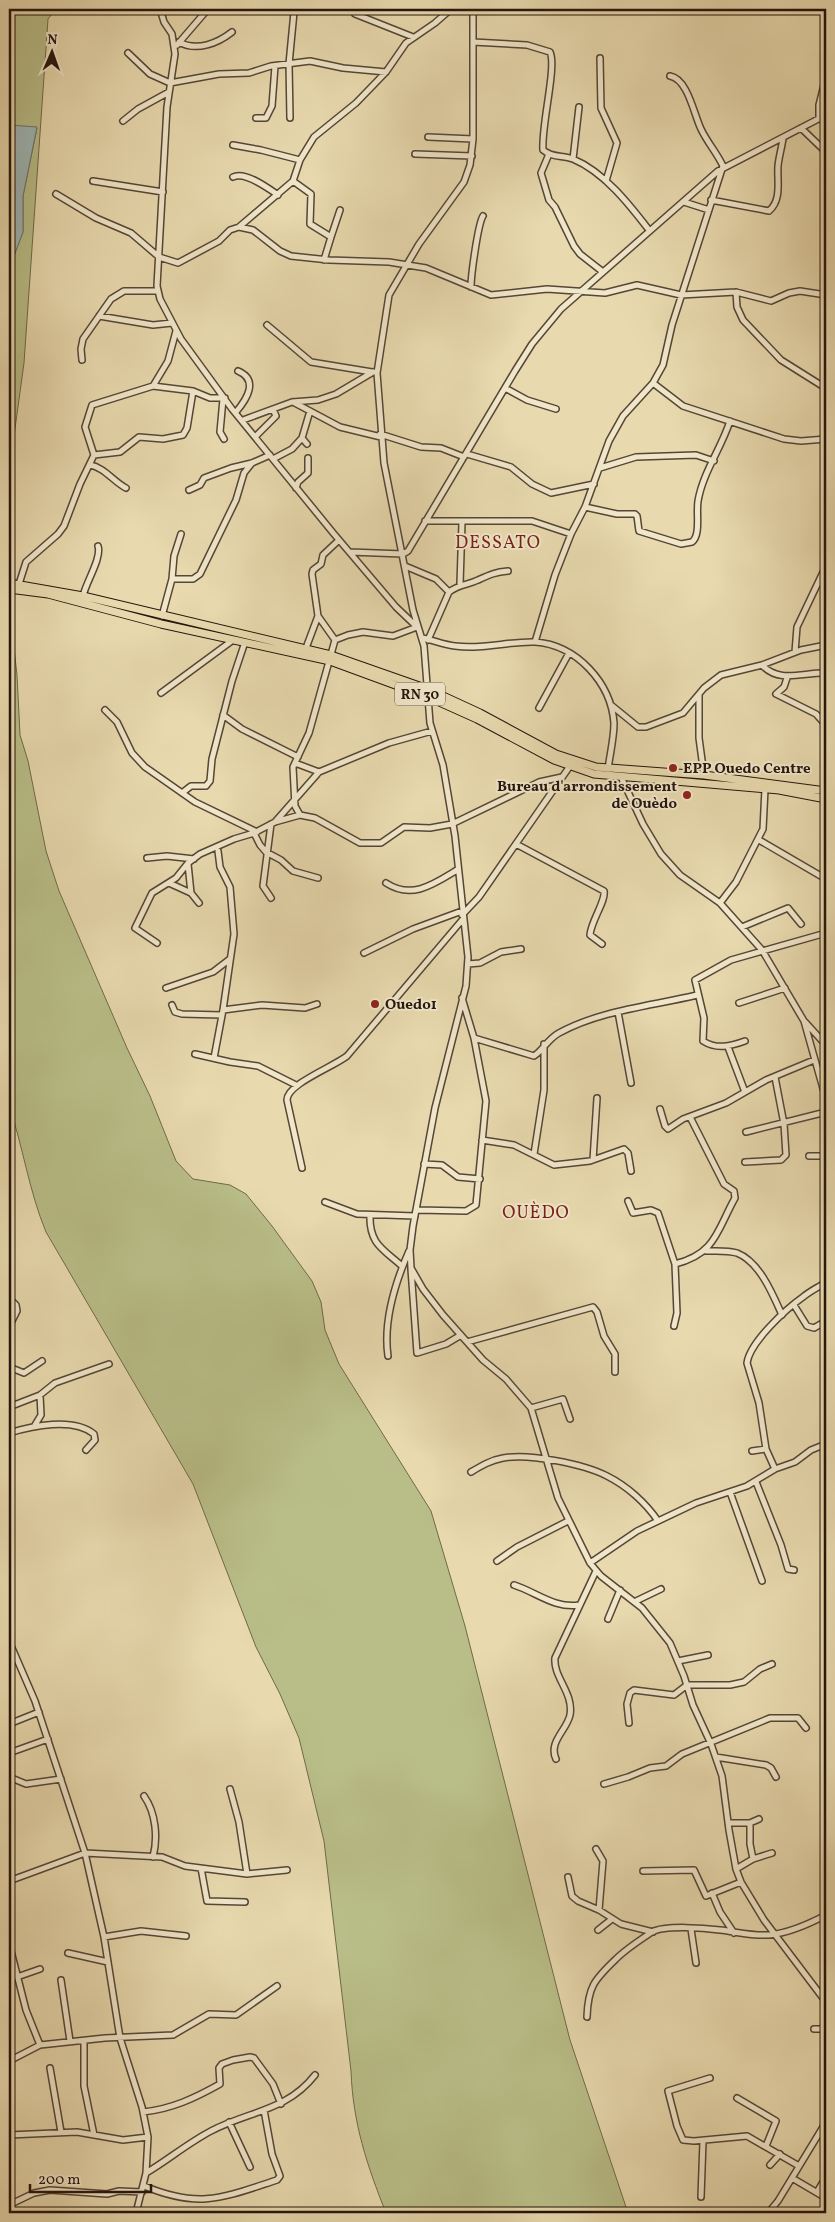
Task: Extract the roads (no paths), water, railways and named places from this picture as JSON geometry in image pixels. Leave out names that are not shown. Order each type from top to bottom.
[{"type":"main road","name":"RN 30","points":[[9,583],[83,596],[162,616],[306,648],[480,713],[556,754],[573,761],[608,769],[704,775],[826,791]]},
{"type":"main road","name":"RN 30","points":[[9,589],[48,594],[233,640],[331,658]]},
{"type":"main road","name":"RN 30","points":[[428,693],[570,766],[594,774],[621,778],[765,789],[826,799]]},
{"type":"street","points":[[160,9],[164,22],[177,44]]},
{"type":"street","points":[[208,9],[177,44],[169,92],[157,292],[176,330],[224,398],[339,540],[396,607],[417,627]]},
{"type":"street","points":[[290,118],[289,64],[294,21],[292,9]]},
{"type":"street","points":[[56,194],[96,218],[131,233],[159,257],[178,263],[219,241],[230,230],[239,227],[278,195],[292,181],[300,160],[314,137],[346,112],[386,72],[398,53],[413,37],[435,23],[451,9]]},
{"type":"street","points":[[461,1335],[446,1344],[417,1353],[410,1250],[435,1108],[462,998],[468,964],[452,824],[443,765],[432,731],[426,658],[422,638],[417,627],[390,495],[380,436],[375,373],[389,295],[406,265],[464,182],[472,156],[474,139],[473,9]]},
{"type":"street","points":[[355,14],[413,37]]},
{"type":"street","points":[[177,44],[214,44],[232,32]]},
{"type":"street","points":[[473,42],[527,45],[547,50],[551,53],[552,68],[543,140],[544,150],[549,154],[572,158],[606,181],[649,230]]},
{"type":"street","points":[[128,53],[150,74],[170,83],[219,74],[249,73],[276,66],[317,61],[343,68],[386,72]]},
{"type":"street","points":[[600,58],[601,108],[617,144],[606,181]]},
{"type":"street","points":[[256,118],[266,118],[271,111],[276,66]]},
{"type":"street","points":[[670,76],[678,80],[690,98],[701,130],[723,166]]},
{"type":"street","points":[[818,119],[818,105],[826,77]]},
{"type":"street","points":[[123,121],[138,108],[169,92]]},
{"type":"street","points":[[572,158],[579,107]]},
{"type":"street","points":[[350,552],[403,554],[408,551],[425,521],[450,484],[505,388],[537,338],[561,309],[723,166],[783,138],[826,115]]},
{"type":"street","points":[[801,128],[826,152]]},
{"type":"street","points":[[428,137],[474,139]]},
{"type":"street","points":[[711,200],[770,211],[776,203],[778,196],[778,165],[783,138]]},
{"type":"street","points":[[233,145],[300,160]]},
{"type":"street","points":[[415,154],[472,156]]},
{"type":"street","points":[[549,154],[540,172],[549,200],[580,254],[603,272]]},
{"type":"street","points":[[535,642],[555,576],[571,534],[585,507],[610,442],[623,416],[653,383],[663,364],[682,294],[723,166]]},
{"type":"street","points":[[233,177],[239,175],[278,195]]},
{"type":"street","points":[[93,181],[163,192]]},
{"type":"street","points":[[292,181],[311,194],[310,224],[331,238]]},
{"type":"street","points":[[684,202],[708,210]]},
{"type":"street","points":[[324,260],[340,210]]},
{"type":"street","points":[[471,287],[479,224],[483,216]]},
{"type":"street","points":[[239,227],[258,232],[273,246],[291,256],[324,260],[388,262],[406,265],[435,272],[495,295],[547,289],[604,293],[637,285],[682,294],[736,292],[771,302],[800,290],[826,295]]},
{"type":"street","points":[[82,360],[83,338],[104,306],[120,293],[157,292]]},
{"type":"street","points":[[736,292],[737,307],[743,320],[770,346],[781,360],[824,386]]},
{"type":"street","points":[[99,316],[152,325],[172,323]]},
{"type":"street","points":[[267,325],[311,362],[325,366],[375,373]]},
{"type":"street","points":[[153,386],[168,361],[176,330]]},
{"type":"street","points":[[222,419],[247,397],[250,382],[248,376],[238,371]]},
{"type":"street","points":[[243,420],[292,402],[326,397],[375,373]]},
{"type":"street","points":[[653,383],[683,406],[792,440],[826,439]]},
{"type":"street","points":[[20,584],[26,562],[58,534],[64,526],[80,484],[90,466],[94,455],[85,427],[92,405],[153,386],[193,391],[210,398],[224,398]]},
{"type":"street","points":[[505,388],[526,400],[545,404],[556,409]]},
{"type":"street","points":[[94,455],[120,452],[138,437],[162,439],[183,435],[187,428],[193,391]]},
{"type":"street","points":[[224,398],[220,432],[224,439]]},
{"type":"street","points":[[292,402],[340,427],[421,448],[442,448],[511,467],[532,484],[551,493],[594,484]]},
{"type":"street","points":[[255,437],[276,416],[273,409]]},
{"type":"street","points":[[189,490],[200,485],[204,478],[292,449],[302,438],[310,411]]},
{"type":"street","points":[[585,507],[617,514],[635,514],[639,531],[687,544],[696,538],[702,485],[730,421]]},
{"type":"street","points":[[302,438],[307,444]]},
{"type":"street","points":[[600,468],[636,457],[696,455],[714,461]]},
{"type":"street","points":[[296,488],[298,482],[308,473],[308,458]]},
{"type":"street","points":[[172,579],[193,578],[200,574],[236,500],[244,473],[252,463]]},
{"type":"street","points":[[90,466],[100,468],[115,482],[126,488]]},
{"type":"street","points":[[425,521],[532,521],[571,534]]},
{"type":"street","points":[[460,584],[462,522]]},
{"type":"street","points":[[162,616],[172,579],[174,556],[181,534]]},
{"type":"street","points":[[300,815],[295,806],[293,773],[295,763],[309,733],[335,640],[318,616],[314,599],[313,570],[321,564],[324,555],[339,540]]},
{"type":"street","points":[[83,596],[86,581],[99,556],[98,546]]},
{"type":"street","points":[[405,566],[436,579],[449,592]]},
{"type":"street","points":[[796,652],[797,627],[826,566]]},
{"type":"street","points":[[428,640],[449,592],[460,584],[475,581],[491,573],[508,571]]},
{"type":"street","points":[[306,648],[318,616]]},
{"type":"street","points":[[335,640],[348,634],[363,632],[393,636],[417,627]]},
{"type":"street","points":[[422,638],[455,646],[535,642],[569,653],[586,665],[599,679],[610,704],[614,727],[608,769]]},
{"type":"street","points":[[161,693],[233,640]]},
{"type":"street","points":[[182,793],[190,786],[202,787],[209,784],[212,759],[223,715],[245,642]]},
{"type":"street","points":[[610,704],[642,728],[683,713],[712,681],[721,675],[762,665],[796,652],[826,646]]},
{"type":"street","points":[[539,708],[569,653]]},
{"type":"street","points":[[762,665],[766,670],[788,678],[826,673]]},
{"type":"street","points":[[788,678],[784,687],[776,694],[816,714],[826,725]]},
{"type":"street","points":[[699,696],[699,738],[704,775]]},
{"type":"street","points":[[105,710],[117,722],[132,753],[145,766],[203,806],[256,833]]},
{"type":"street","points":[[223,715],[242,729],[298,757]]},
{"type":"street","points":[[271,898],[263,886],[266,852],[273,823],[319,772],[368,751],[432,731]]},
{"type":"street","points":[[295,763],[319,772]]},
{"type":"street","points":[[302,1168],[287,1100],[289,1093],[296,1085],[327,1070],[347,1056],[462,915],[479,897],[570,766]]},
{"type":"street","points":[[157,943],[137,931],[135,926],[152,893],[176,878],[188,863],[225,844],[256,833],[273,823],[300,815],[315,818],[360,843],[370,844],[387,840],[404,827],[430,828],[452,824],[540,782],[562,777]]},
{"type":"street","points":[[621,778],[643,824],[661,854],[680,875],[720,903],[762,950],[804,1021],[826,1046]]},
{"type":"street","points":[[720,903],[736,882],[759,840],[763,829],[765,789]]},
{"type":"street","points":[[256,833],[257,841],[266,852],[281,860],[294,871],[318,878]]},
{"type":"street","points":[[759,840],[826,879]]},
{"type":"street","points":[[516,844],[604,891],[604,897],[598,908],[590,935],[602,944]]},
{"type":"street","points":[[214,1058],[223,1013],[234,934],[230,887],[220,867],[215,850]]},
{"type":"street","points":[[147,858],[167,856],[195,859]]},
{"type":"street","points":[[188,863],[191,893]]},
{"type":"street","points":[[386,883],[393,887],[420,890],[457,870]]},
{"type":"street","points":[[169,883],[191,893],[199,902]]},
{"type":"street","points":[[742,927],[788,908],[801,924]]},
{"type":"street","points":[[364,952],[413,929],[462,915]]},
{"type":"street","points":[[745,1041],[728,1047],[708,1044],[703,1041],[704,1021],[694,982],[702,974],[722,963],[826,933]]},
{"type":"street","points":[[468,964],[480,963],[501,952],[520,948]]},
{"type":"street","points":[[166,988],[213,972],[230,959]]},
{"type":"street","points":[[739,1003],[785,988]]},
{"type":"street","points":[[474,1038],[534,1056],[544,1044],[563,1032],[618,1012],[697,995]]},
{"type":"street","points":[[326,1202],[357,1214],[370,1215],[474,1208],[480,1179],[486,1101],[474,1038],[462,998]]},
{"type":"street","points":[[172,1005],[175,1012],[182,1014],[223,1013],[262,1006],[305,1008],[317,1004]]},
{"type":"street","points":[[618,1012],[631,1083]]},
{"type":"street","points":[[804,1021],[826,1099]]},
{"type":"street","points":[[534,1154],[544,1090],[544,1044]]},
{"type":"street","points":[[728,1047],[745,1092]]},
{"type":"street","points":[[195,1054],[258,1066],[296,1085]]},
{"type":"street","points":[[660,1109],[666,1128],[726,1103],[775,1077],[814,1060]]},
{"type":"street","points":[[745,1162],[784,1158],[784,1124],[775,1077]]},
{"type":"street","points":[[593,1160],[598,1098]]},
{"type":"street","points":[[746,1132],[826,1112]]},
{"type":"street","points":[[690,1117],[724,1184],[736,1194],[714,1242],[706,1251]]},
{"type":"street","points":[[482,1140],[506,1143],[534,1154],[554,1165],[593,1160],[617,1150],[627,1149],[631,1171]]},
{"type":"street","points":[[809,1156],[826,1156]]},
{"type":"street","points":[[424,1164],[445,1167],[458,1177],[480,1179]]},
{"type":"street","points":[[628,1201],[633,1213],[651,1210],[658,1213],[675,1264],[677,1313],[674,1326]]},
{"type":"street","points":[[370,1215],[370,1229],[375,1243],[402,1266]]},
{"type":"street","points":[[388,1356],[386,1324],[402,1266],[410,1250]]},
{"type":"street","points":[[675,1264],[706,1251],[738,1253],[747,1259],[767,1285],[782,1315]]},
{"type":"street","points":[[411,1268],[423,1289],[461,1335],[483,1360],[518,1392],[531,1408],[545,1459],[568,1521],[590,1563],[596,1571],[636,1601],[664,1633],[678,1661],[693,1705],[712,1744],[722,1776],[736,1869],[741,1882],[775,1934],[803,1968],[826,2002]]},
{"type":"street","points":[[775,1469],[766,1449],[760,1402],[747,1363],[748,1358],[762,1336],[782,1315],[794,1304],[826,1282]]},
{"type":"street","points":[[9,1298],[16,1305],[17,1311],[9,1327]]},
{"type":"street","points":[[794,1304],[807,1326],[814,1328],[826,1321]]},
{"type":"street","points":[[467,1342],[593,1306],[598,1312],[604,1336],[615,1354],[615,1372]]},
{"type":"street","points":[[9,1367],[24,1373],[42,1361]]},
{"type":"street","points":[[9,1407],[40,1395],[55,1383],[109,1364]]},
{"type":"street","points":[[40,1395],[41,1415],[47,1424]]},
{"type":"street","points":[[531,1408],[564,1400],[570,1419]]},
{"type":"street","points":[[34,1425],[41,1415]]},
{"type":"street","points":[[9,1432],[34,1425],[47,1424],[78,1427],[89,1430],[94,1434],[96,1440],[86,1450]]},
{"type":"street","points":[[590,1563],[637,1531],[696,1502],[756,1482],[775,1469],[795,1462],[812,1450],[826,1444]]},
{"type":"street","points":[[752,1451],[766,1449]]},
{"type":"street","points":[[471,1472],[487,1463],[505,1457],[545,1459],[607,1476],[642,1500],[658,1521]]},
{"type":"street","points":[[756,1482],[781,1545],[786,1565],[788,1569],[794,1570]]},
{"type":"street","points":[[730,1492],[762,1581]]},
{"type":"street","points":[[498,1561],[517,1547],[568,1521]]},
{"type":"street","points":[[556,1758],[555,1745],[570,1714],[568,1696],[556,1670],[555,1658],[596,1571]]},
{"type":"street","points":[[514,1585],[530,1590],[552,1603],[570,1607],[579,1605]]},
{"type":"street","points":[[636,1601],[662,1589]]},
{"type":"street","points":[[608,1619],[620,1590]]},
{"type":"street","points":[[9,1641],[39,1712],[85,1853],[104,1937],[120,2038],[143,2112],[148,2137],[146,2173],[136,2213]]},
{"type":"street","points":[[678,1661],[708,1654]]},
{"type":"street","points":[[629,1723],[627,1704],[630,1692],[641,1690],[674,1694],[687,1685],[738,1684],[772,1664]]},
{"type":"street","points":[[9,1724],[39,1712]]},
{"type":"street","points":[[604,1784],[628,1778],[650,1768],[666,1766],[682,1754],[712,1744],[770,1718],[798,1718],[806,1728]]},
{"type":"street","points":[[9,1752],[48,1739]]},
{"type":"street","points":[[716,1757],[766,1766],[771,1768],[776,1777]]},
{"type":"street","points":[[9,1776],[26,1784],[61,1779]]},
{"type":"street","points":[[230,1789],[239,1822],[247,1874]]},
{"type":"street","points":[[144,1796],[150,1804],[157,1839],[153,1857]]},
{"type":"street","points":[[728,1823],[750,1823],[759,1819]]},
{"type":"street","points":[[750,1823],[750,1844],[753,1859]]},
{"type":"street","points":[[596,1849],[603,1862],[599,1910]]},
{"type":"street","points":[[9,1880],[85,1853],[153,1857],[201,1868],[247,1874],[287,1870]]},
{"type":"street","points":[[736,1869],[753,1859],[772,1853]]},
{"type":"street","points":[[201,1868],[207,1900],[245,1902]]},
{"type":"street","points":[[644,1872],[694,1870],[706,1896],[741,1882]]},
{"type":"street","points":[[568,1877],[571,1892],[575,1899],[599,1910],[621,1924],[653,1932],[691,1929],[775,1934],[800,1927],[826,1915]]},
{"type":"street","points":[[712,1893],[720,1912],[734,1933]]},
{"type":"street","points":[[598,1930],[612,1919]]},
{"type":"street","points":[[691,1929],[696,1962]]},
{"type":"street","points":[[104,1937],[141,1931],[186,1936]]},
{"type":"street","points":[[587,2018],[590,1988],[594,1981],[622,1953],[653,1932]]},
{"type":"street","points":[[9,1943],[26,2010],[40,2045]]},
{"type":"street","points":[[68,1953],[108,1962]]},
{"type":"street","points":[[17,1977],[40,1969]]},
{"type":"street","points":[[61,1980],[70,2041]]},
{"type":"street","points":[[9,2061],[40,2045],[70,2041],[173,2035],[191,2027],[209,2014],[236,2015],[277,1986]]},
{"type":"street","points":[[814,2029],[826,2029]]},
{"type":"street","points":[[84,2040],[84,2086],[94,2135]]},
{"type":"street","points":[[143,2112],[168,2109],[204,2093],[220,2084],[220,2066],[234,2060],[250,2057],[254,2058],[273,2084],[282,2104]]},
{"type":"street","points":[[50,2068],[61,2132]]},
{"type":"street","points":[[146,2173],[199,2138],[229,2122],[282,2104],[304,2089],[315,2076]]},
{"type":"street","points":[[710,2078],[674,2088],[668,2093],[680,2136],[687,2141],[747,2136],[799,2166]]},
{"type":"street","points":[[737,2098],[776,2121],[766,2146]]},
{"type":"street","points":[[9,2205],[34,2193],[50,2190],[107,2194],[143,2189],[173,2198],[196,2201],[227,2195],[277,2180],[280,2176],[272,2154],[264,2110]]},
{"type":"street","points":[[229,2122],[250,2167]]},
{"type":"street","points":[[768,2213],[778,2202],[826,2122]]},
{"type":"street","points":[[9,2135],[61,2132],[123,2140],[148,2137]]},
{"type":"street","points":[[702,2197],[703,2140]]},
{"type":"street","points":[[770,2165],[780,2154]]},
{"type":"street","points":[[817,2192],[826,2177]]},
{"type":"street","points":[[792,2178],[826,2198]]},
{"type":"water","points":[[9,125],[37,127],[23,196],[23,232],[12,261],[9,278]]},
{"type":"water","points":[[9,278],[11,286],[9,315]]},
{"type":"place","name":"EPP Ouedo Centre","points":[[673,768]]},
{"type":"place","name":"Bureau d'arrondissement de Ouèdo","points":[[687,795]]},
{"type":"place","name":"Ouedo1","points":[[375,1004]]},
{"type":"district","name":"DESSATO","points":[[498,542]]},
{"type":"district","name":"OUÈDO","points":[[536,1212]]}]
